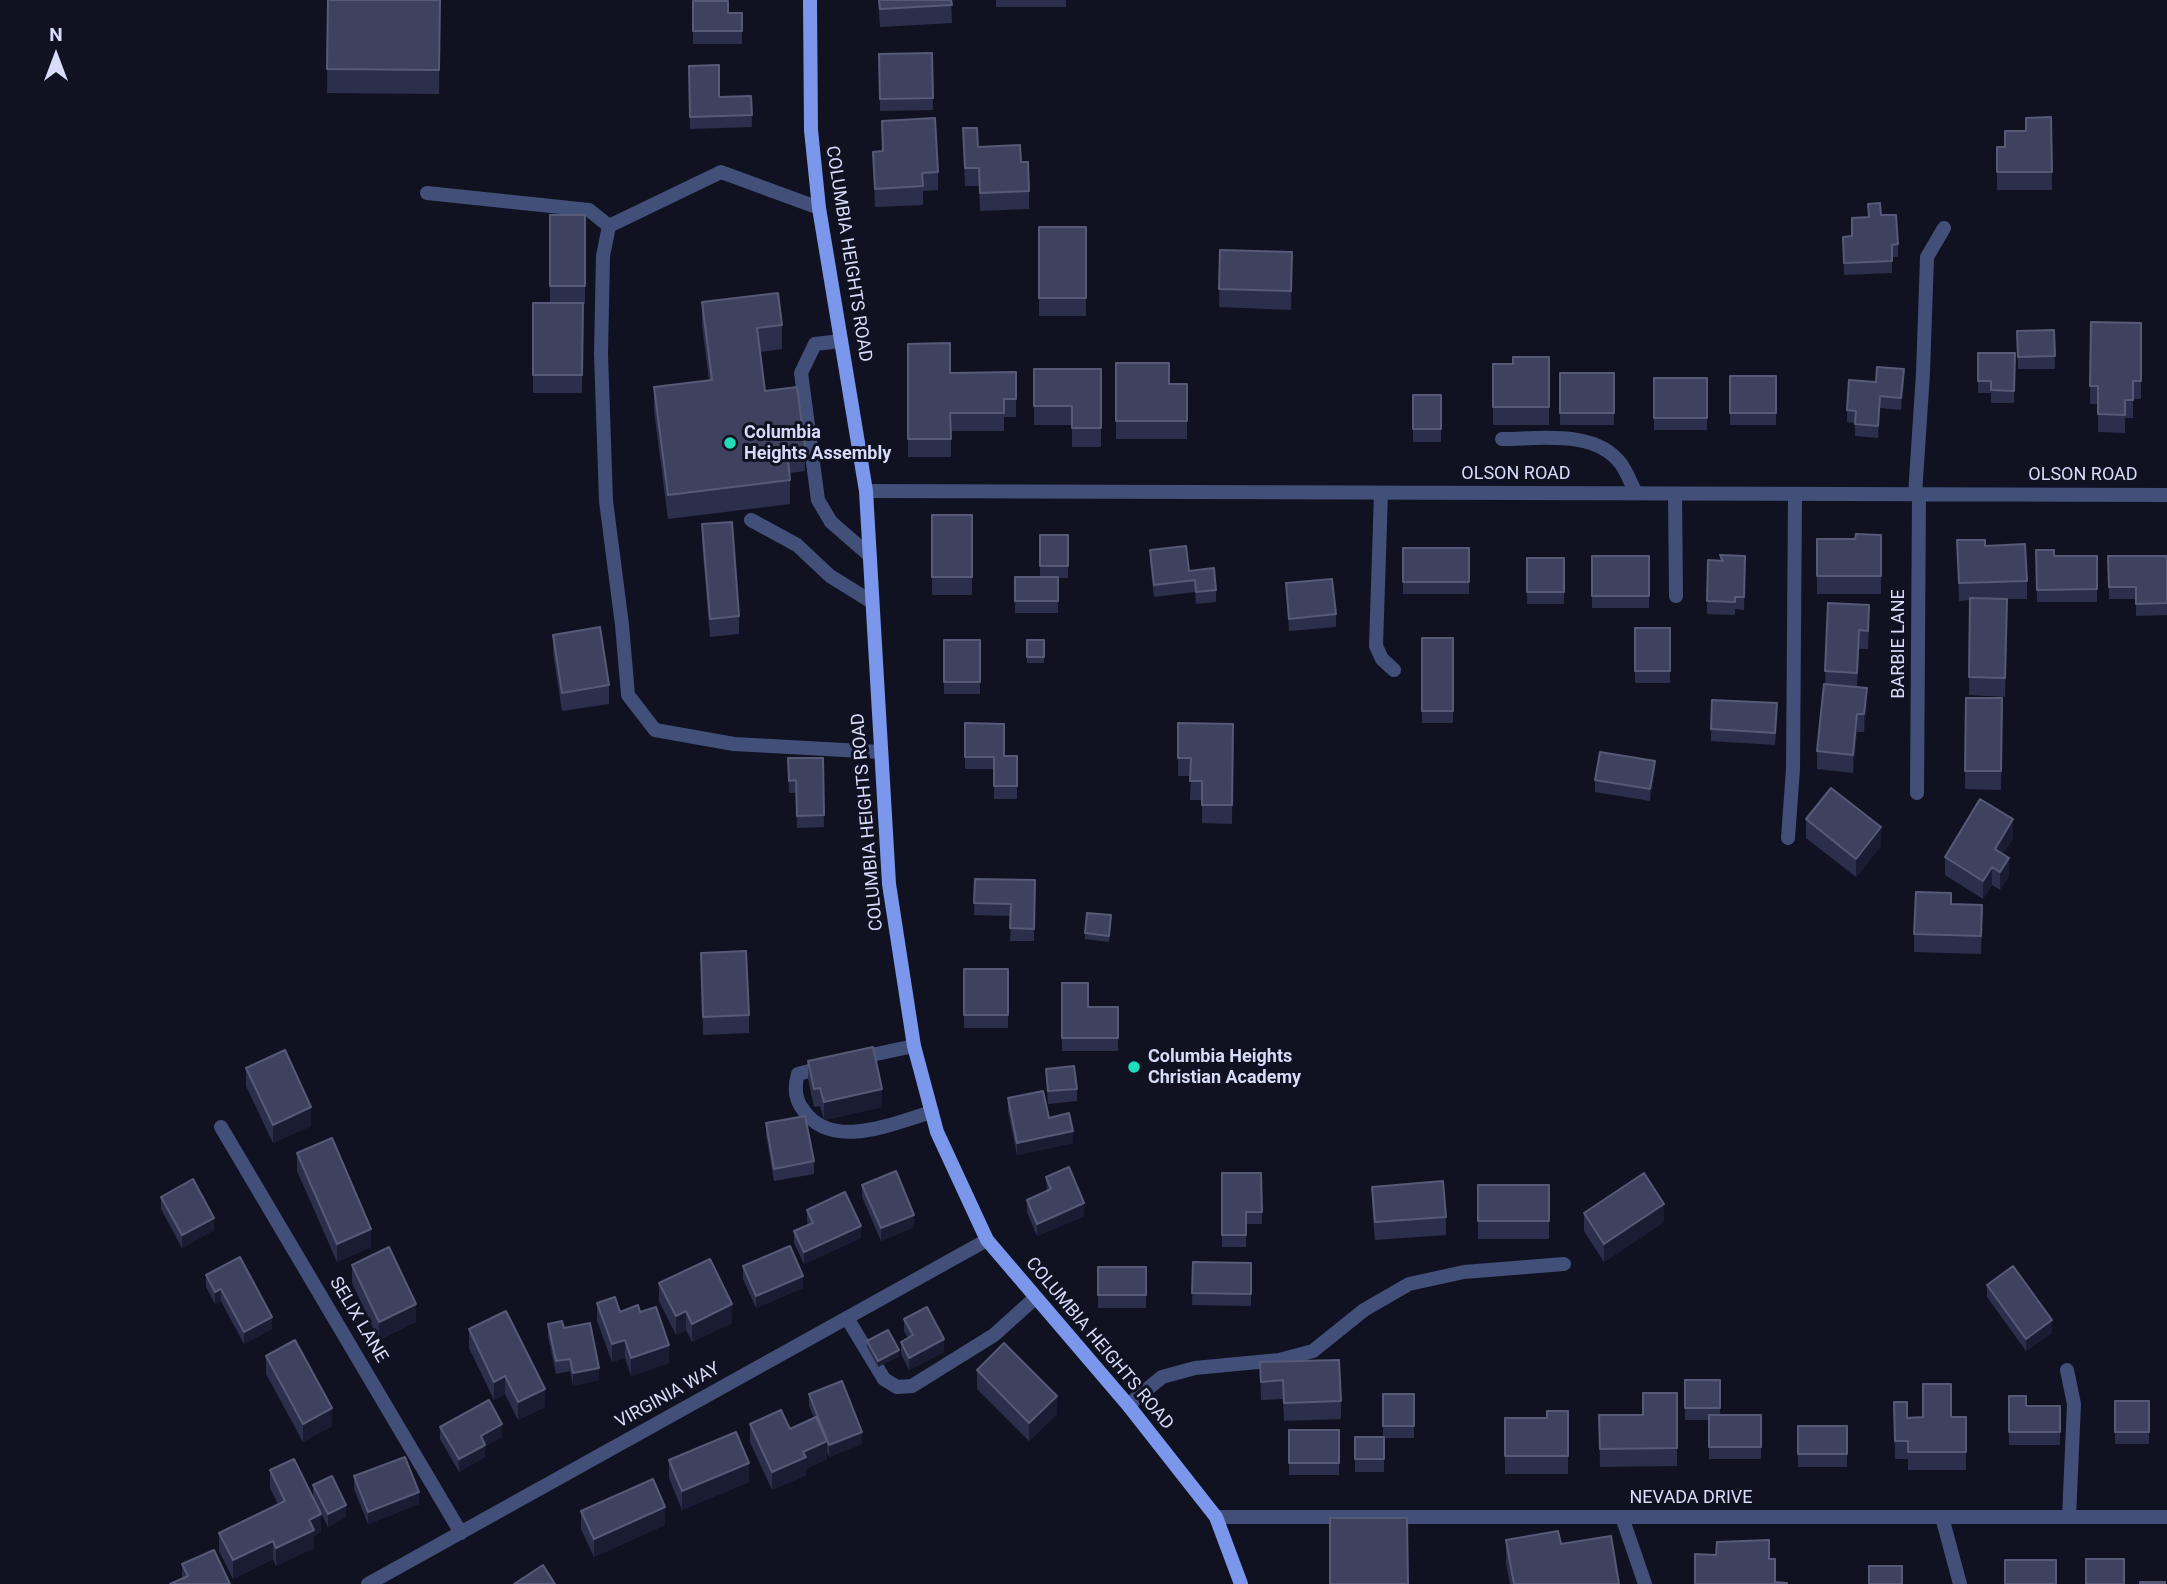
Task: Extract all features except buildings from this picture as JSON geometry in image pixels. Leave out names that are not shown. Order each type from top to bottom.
[{"type":"street","name":"COLUMBIA HEIGHTS ROAD","points":[[810,0],[809,111],[819,208],[866,492],[889,884],[914,1046],[937,1132],[986,1240],[1128,1405],[1216,1517],[1241,1584]]},
{"type":"street","points":[[609,226],[722,172],[819,208]]},
{"type":"street","points":[[427,192],[589,210],[609,226]]},
{"type":"street","points":[[609,226],[603,256],[601,354],[606,501],[628,695],[655,730],[734,744],[881,752]]},
{"type":"street","name":"BARBIE LANE","points":[[1917,793],[1917,495],[1927,257],[1944,229]]},
{"type":"street","points":[[841,341],[815,344],[801,373],[818,500],[831,522],[869,555]]},
{"type":"street","points":[[1502,439],[1584,440],[1604,449],[1621,463],[1636,494]]},
{"type":"street","name":"OLSON ROAD","points":[[866,492],[2167,495]]},
{"type":"street","points":[[1381,493],[1376,646],[1381,659],[1394,670]]},
{"type":"street","points":[[1675,494],[1676,596]]},
{"type":"street","points":[[1788,838],[1793,769],[1795,494]]},
{"type":"street","points":[[751,520],[797,545],[830,576],[872,602]]},
{"type":"street","points":[[914,1046],[799,1074],[795,1086],[800,1106],[812,1122],[835,1131],[863,1131],[932,1112]]},
{"type":"street","name":"SELIX LANE","points":[[221,1127],[461,1533]]},
{"type":"street","name":"VIRGINIA WAY","points":[[368,1584],[986,1240]]},
{"type":"street","points":[[1128,1405],[1162,1377],[1195,1368],[1279,1360],[1312,1351],[1364,1310],[1409,1284],[1464,1272],[1564,1264]]},
{"type":"street","points":[[847,1318],[884,1379],[897,1387],[912,1385],[994,1335],[1035,1298]]},
{"type":"street","points":[[2067,1370],[2074,1404],[2070,1517]]},
{"type":"street","name":"NEVADA DRIVE","points":[[1216,1517],[2167,1517]]},
{"type":"street","points":[[1622,1517],[1646,1584]]},
{"type":"street","points":[[1942,1517],[1960,1584]]},
{"type":"place","name":"Columbia Heights Assembly","points":[[730,443]]},
{"type":"place","name":"Columbia Heights Christian Academy","points":[[1134,1067]]}]
